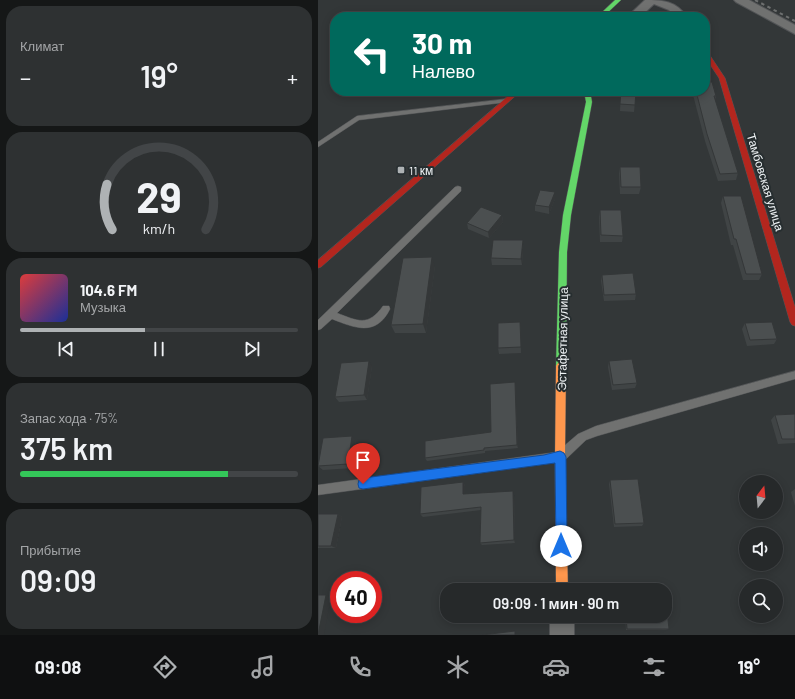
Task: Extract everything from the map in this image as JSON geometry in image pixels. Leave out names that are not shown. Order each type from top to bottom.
[{"type":"street","points":[[605,12],[618,0]]},
{"type":"street","points":[[639,12],[652,0]]},
{"type":"street","points":[[655,0],[673,8],[677,12]]},
{"type":"street","points":[[740,0],[776,18],[795,30]]},
{"type":"street","name":"Тамбовская улица","points":[[710,60],[722,78],[795,322]]},
{"type":"street","points":[[318,266],[512,96]]},
{"type":"street","name":"Эстафетная улица","points":[[562,583],[560,457],[563,252],[567,215],[589,102],[588,96]]},
{"type":"street","points":[[562,623],[562,635]]},
{"type":"lane","points":[[318,145],[357,118],[506,101]]},
{"type":"lane","points":[[318,326],[458,189]]},
{"type":"lane","points":[[330,314],[354,323],[365,325],[372,324],[379,319],[386,309]]},
{"type":"lane","points":[[318,490],[560,457],[582,437],[596,431],[795,375]]},
{"type":"building","points":[[710,82],[712,82],[716,96],[714,96],[738,173],[720,174],[707,134],[697,96],[710,96]]},
{"type":"building","points":[[621,96],[636,96],[635,105],[620,104]]},
{"type":"building","points":[[620,167],[640,167],[641,187],[621,187]]},
{"type":"building","points":[[540,190],[555,192],[549,207],[535,205]]},
{"type":"building","points":[[723,196],[741,196],[762,274],[746,274],[736,239],[734,239]]},
{"type":"building","points":[[481,207],[502,215],[488,232],[467,223]]},
{"type":"building","points":[[600,210],[621,210],[623,236],[601,235]]},
{"type":"building","points":[[493,240],[523,240],[521,259],[491,258]]},
{"type":"building","points":[[432,257],[423,324],[391,325],[403,258]]},
{"type":"building","points":[[633,273],[636,294],[604,295],[602,275]]},
{"type":"building","points":[[520,322],[521,347],[498,348],[498,323]]},
{"type":"building","points":[[772,322],[777,339],[750,340],[745,323]]},
{"type":"building","points":[[632,359],[637,383],[613,385],[609,361]]},
{"type":"building","points":[[369,361],[364,395],[335,397],[341,363]]},
{"type":"building","points":[[515,382],[517,445],[484,448],[484,450],[425,458],[425,441],[491,432],[490,384]]},
{"type":"building","points":[[795,414],[795,439],[782,439],[775,415]]},
{"type":"building","points":[[352,436],[348,464],[318,466],[323,438]]},
{"type":"building","points":[[638,479],[644,523],[615,524],[610,480]]},
{"type":"building","points":[[463,482],[463,494],[513,491],[514,540],[480,543],[481,507],[420,514],[421,487]]},
{"type":"building","points":[[318,514],[338,514],[331,546],[318,546]]},
{"type":"building","points":[[318,595],[326,595],[318,635]]},
{"type":"building","points":[[627,623],[668,623],[669,629],[627,629]]},
{"type":"building","points":[[515,631],[515,635],[482,635]]},
{"type":"railway","points":[[755,0],[795,21]]},
{"type":"traffic: fast","points":[[605,12],[618,0]]},
{"type":"traffic: fast","points":[[561,366],[563,252],[567,215],[589,102],[588,96]]},
{"type":"traffic: slow","points":[[561,366],[560,457],[562,583]]},
{"type":"traffic: jam","points":[[710,60],[722,78],[795,322]]},
{"type":"traffic: jam","points":[[318,265],[512,96]]},
{"type":"place","name":"11 км","points":[[401,170]]},
{"type":"route","points":[[363,484],[560,457],[561,546]]}]
